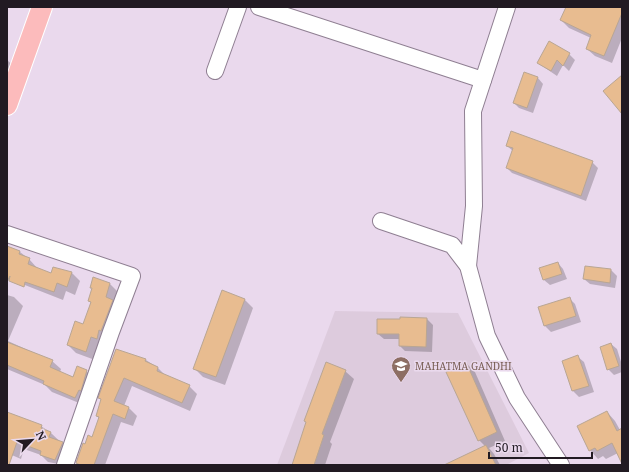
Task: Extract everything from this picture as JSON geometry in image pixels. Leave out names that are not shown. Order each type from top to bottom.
[{"type":"main road","points":[[7,105],[42,7]]},
{"type":"street","points":[[215,71],[238,7]]},
{"type":"street","points":[[259,7],[483,80]]},
{"type":"street","points":[[507,7],[474,111],[474,206],[468,266],[487,336],[517,398],[561,465]]},
{"type":"street","points":[[381,221],[452,246],[468,266]]},
{"type":"street","points":[[7,234],[132,276],[65,465]]},
{"type":"shaded area","name":"MAHATMA GANDHI","points":[[335,311],[458,313],[529,453],[506,465],[277,465]]},
{"type":"building","points":[[566,7],[622,7],[622,13],[604,56],[586,49],[591,35],[560,20]]},
{"type":"building","points":[[549,41],[570,53],[563,66],[557,60],[551,71],[537,63]]},
{"type":"building","points":[[524,72],[538,77],[527,108],[513,103]]},
{"type":"building","points":[[622,75],[622,114],[603,91]]},
{"type":"building","points":[[511,131],[593,161],[581,196],[506,168],[513,148],[506,146]]},
{"type":"building","points":[[7,246],[20,251],[19,254],[30,258],[28,264],[51,273],[53,267],[72,272],[67,287],[57,283],[54,292],[25,282],[24,287],[9,281],[10,276],[7,282]]},
{"type":"building","points":[[558,262],[562,274],[543,280],[539,268]]},
{"type":"building","points":[[585,266],[611,269],[610,283],[583,279]]},
{"type":"building","points":[[93,277],[110,283],[106,297],[113,300],[101,331],[99,330],[97,339],[91,337],[86,352],[67,345],[75,321],[83,324],[91,302],[88,301],[92,288],[90,288]]},
{"type":"building","points":[[222,290],[245,299],[216,377],[193,369]]},
{"type":"building","points":[[570,297],[576,316],[544,326],[538,307]]},
{"type":"building","points":[[400,317],[427,318],[426,347],[399,346],[399,334],[377,334],[377,319],[400,319]]},
{"type":"building","points":[[7,342],[53,360],[50,367],[73,377],[77,366],[87,370],[81,391],[79,390],[75,398],[43,384],[44,381],[7,365]]},
{"type":"building","points":[[611,343],[619,366],[607,370],[600,347]]},
{"type":"building","points":[[116,349],[146,359],[145,361],[158,367],[157,371],[190,385],[182,403],[124,378],[114,401],[129,407],[125,419],[113,414],[94,465],[80,465],[76,463],[83,443],[85,444],[88,435],[92,437],[99,417],[96,416],[101,399],[98,398]]},
{"type":"building","points":[[578,355],[589,386],[572,391],[562,361]]},
{"type":"building","points":[[326,362],[346,370],[322,434],[324,435],[314,465],[292,465],[306,422],[304,421]]},
{"type":"building","points":[[466,362],[497,432],[478,441],[446,372]]},
{"type":"building","points":[[607,411],[617,431],[622,428],[622,464],[612,443],[597,451],[595,448],[589,451],[577,426]]},
{"type":"building","points":[[7,412],[42,425],[41,428],[51,432],[49,437],[63,442],[55,460],[40,455],[41,451],[17,442],[9,465],[7,465]]},
{"type":"building","points":[[486,445],[496,465],[444,465]]},
{"type":"place","name":"MAHATMA GANDHI","points":[[401,383]]}]
